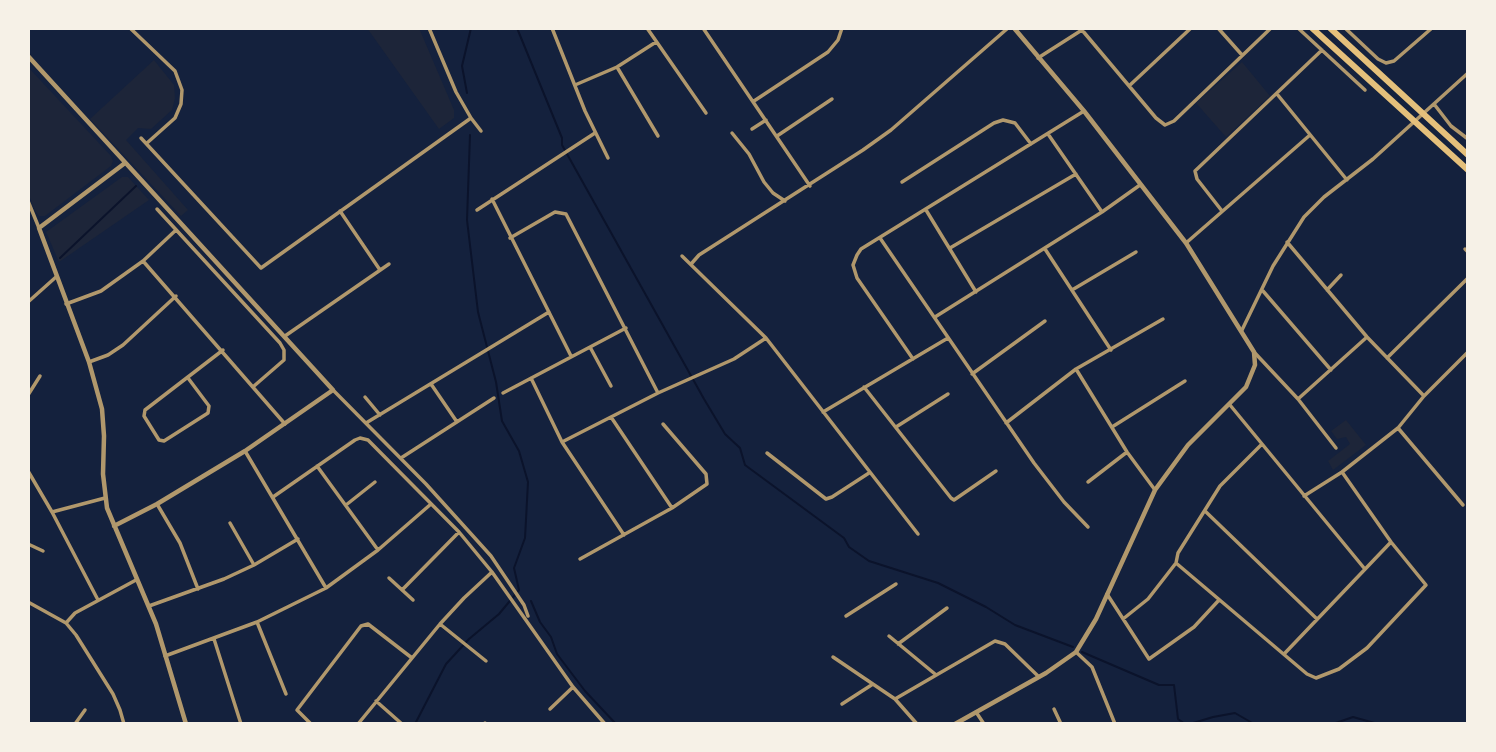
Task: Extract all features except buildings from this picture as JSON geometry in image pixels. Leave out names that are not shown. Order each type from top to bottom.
[{"type":"main road","points":[[1312,28],[1468,170]]},
{"type":"main road","points":[[1330,28],[1468,155]]},
{"type":"street","points":[[130,28],[171,67],[181,85],[182,100],[175,118],[147,143]]},
{"type":"street","points":[[429,28],[451,81],[481,131]]},
{"type":"street","points":[[552,28],[608,158]]},
{"type":"street","points":[[647,28],[706,113]]},
{"type":"street","points":[[703,28],[810,186]]},
{"type":"street","points":[[754,101],[828,52],[838,40],[842,28]]},
{"type":"street","points":[[692,263],[699,255],[810,186],[891,130],[1008,28]]},
{"type":"street","points":[[1014,28],[1142,183],[1186,243],[1254,352],[1298,399],[1336,448]]},
{"type":"street","points":[[1129,86],[1191,28]]},
{"type":"street","points":[[1218,28],[1243,56]]},
{"type":"street","points":[[1038,58],[1084,29],[1161,123],[1170,124],[1272,28]]},
{"type":"street","points":[[1298,28],[1365,90]]},
{"type":"street","points":[[1345,28],[1378,59],[1386,62],[1394,61],[1432,28]]},
{"type":"street","points":[[1423,28],[1427,32]]},
{"type":"street","points":[[575,85],[617,68],[656,42]]},
{"type":"street","points":[[1222,211],[1197,179],[1195,171],[1322,50]]},
{"type":"street","points":[[28,56],[334,390],[491,556],[519,596],[528,616]]},
{"type":"street","points":[[617,68],[658,136]]},
{"type":"street","points":[[1242,330],[1287,242],[1304,217],[1324,197],[1415,123],[1468,74]]},
{"type":"street","points":[[1277,94],[1347,180]]},
{"type":"street","points":[[777,136],[832,99]]},
{"type":"street","points":[[1434,104],[1451,126],[1468,139]]},
{"type":"street","points":[[913,359],[857,278],[853,270],[859,252],[1084,111]]},
{"type":"street","points":[[141,138],[261,268],[471,118]]},
{"type":"street","points":[[752,129],[766,120]]},
{"type":"street","points":[[902,182],[994,123],[1003,120],[1015,123],[1031,144]]},
{"type":"street","points":[[732,132],[749,154],[764,182],[773,193],[785,201]]},
{"type":"street","points":[[477,210],[595,133]]},
{"type":"street","points":[[1048,134],[1102,212]]},
{"type":"street","points":[[1186,243],[1310,135]]},
{"type":"street","points":[[39,229],[125,163]]},
{"type":"street","points":[[950,248],[1076,174]]},
{"type":"street","points":[[934,317],[1045,249],[1142,183]]},
{"type":"street","points":[[492,199],[570,356]]},
{"type":"street","points":[[28,201],[89,362],[104,424],[105,498],[114,526],[149,606],[186,724]]},
{"type":"street","points":[[157,209],[284,350],[284,360],[254,386]]},
{"type":"street","points":[[925,210],[976,292]]},
{"type":"street","points":[[340,211],[380,271]]},
{"type":"street","points":[[510,237],[555,212],[566,214],[657,393]]},
{"type":"street","points":[[66,304],[101,291],[143,261],[176,230]]},
{"type":"street","points":[[880,238],[1006,423],[1064,502],[1088,527]]},
{"type":"street","points":[[1287,242],[1367,337],[1424,396]]},
{"type":"street","points":[[1045,249],[1111,350]]},
{"type":"street","points":[[1072,290],[1136,251]]},
{"type":"street","points":[[682,256],[766,338],[918,534]]},
{"type":"street","points":[[143,261],[285,424]]},
{"type":"street","points":[[285,336],[389,264]]},
{"type":"street","points":[[1327,290],[1341,275]]},
{"type":"street","points":[[28,302],[56,277]]},
{"type":"street","points":[[1387,358],[1468,278]]},
{"type":"street","points":[[1263,290],[1331,370]]},
{"type":"street","points":[[89,362],[123,345],[176,296]]},
{"type":"street","points":[[366,423],[549,312]]},
{"type":"street","points":[[1006,423],[1076,369],[1163,319]]},
{"type":"street","points":[[972,374],[1045,321]]},
{"type":"street","points":[[503,393],[626,328]]},
{"type":"street","points":[[1298,399],[1367,337]]},
{"type":"street","points":[[562,442],[657,393],[734,359],[766,338]]},
{"type":"street","points":[[823,412],[948,338]]},
{"type":"street","points":[[590,347],[611,386]]},
{"type":"street","points":[[188,378],[209,406],[208,413],[164,441],[159,440],[144,416],[144,411],[223,350]]},
{"type":"street","points":[[955,724],[1040,677],[1076,652],[1096,619],[1155,490],[1188,445],[1246,387],[1255,365],[1254,352]]},
{"type":"street","points":[[1304,496],[1342,472],[1398,428],[1424,396],[1468,352]]},
{"type":"street","points":[[1076,369],[1127,452],[1155,490]]},
{"type":"street","points":[[28,395],[40,376]]},
{"type":"street","points":[[531,379],[562,442],[624,535]]},
{"type":"street","points":[[1112,427],[1185,381]]},
{"type":"street","points":[[431,384],[457,422]]},
{"type":"street","points":[[864,387],[954,500],[996,471]]},
{"type":"street","points":[[114,526],[157,504],[245,451],[334,390]]},
{"type":"street","points":[[896,427],[948,394]]},
{"type":"street","points":[[365,397],[380,415]]},
{"type":"street","points":[[400,458],[494,398]]},
{"type":"street","points":[[1230,405],[1364,568]]},
{"type":"street","points":[[611,417],[672,508]]},
{"type":"street","points":[[580,559],[705,487],[708,479],[706,474],[663,424]]},
{"type":"street","points":[[1398,428],[1463,505]]},
{"type":"street","points":[[273,497],[355,440],[363,438],[387,458],[459,532],[492,572],[573,687],[605,724]]},
{"type":"street","points":[[1123,619],[1148,599],[1176,563],[1178,553],[1220,486],[1261,445]]},
{"type":"street","points":[[245,451],[326,588]]},
{"type":"street","points":[[1088,482],[1127,452]]},
{"type":"street","points":[[767,453],[826,499],[869,473]]},
{"type":"street","points":[[317,466],[378,550]]},
{"type":"street","points":[[28,471],[98,600]]},
{"type":"street","points":[[1176,563],[1307,674],[1316,678],[1339,669],[1367,648],[1426,585],[1391,542],[1342,472]]},
{"type":"street","points":[[346,505],[375,482]]},
{"type":"street","points":[[52,512],[105,498]]},
{"type":"street","points":[[165,656],[257,622],[326,588],[378,550],[431,503]]},
{"type":"street","points":[[157,504],[180,543],[198,589]]},
{"type":"street","points":[[1205,511],[1317,619]]},
{"type":"street","points":[[230,523],[254,565]]},
{"type":"street","points":[[402,590],[459,532]]},
{"type":"street","points":[[149,606],[254,565],[298,539]]},
{"type":"street","points":[[1284,653],[1391,542]]},
{"type":"street","points":[[28,544],[43,551]]},
{"type":"street","points":[[358,724],[440,624],[492,572]]},
{"type":"street","points":[[389,578],[413,600]]},
{"type":"street","points":[[66,623],[75,613],[136,580]]},
{"type":"street","points":[[846,616],[896,584]]},
{"type":"street","points":[[1107,594],[1149,659],[1194,627],[1219,600]]},
{"type":"street","points":[[28,602],[66,623],[80,639],[113,694],[124,724]]},
{"type":"street","points":[[898,643],[947,608]]},
{"type":"street","points":[[257,622],[286,694]]},
{"type":"street","points":[[311,724],[297,710],[361,626],[368,624],[412,658]]},
{"type":"street","points":[[440,624],[486,660]]},
{"type":"street","points":[[889,636],[934,674]]},
{"type":"street","points":[[214,639],[241,724]]},
{"type":"street","points":[[895,699],[934,674],[990,643],[999,641],[1040,677]]},
{"type":"street","points":[[1076,652],[1092,667],[1115,724]]},
{"type":"street","points":[[833,657],[895,699],[917,724]]},
{"type":"street","points":[[842,704],[873,684]]},
{"type":"street","points":[[550,709],[573,687]]},
{"type":"street","points":[[376,701],[402,724]]},
{"type":"street","points":[[1054,709],[1060,724]]},
{"type":"street","points":[[75,724],[85,710]]},
{"type":"street","points":[[976,712],[984,724]]},
{"type":"shaded area","points":[[367,28],[419,28],[454,110],[454,118],[439,129]]},
{"type":"shaded area","points":[[154,60],[174,85],[172,110],[151,129],[138,128],[126,140],[188,210],[181,216],[90,119]]},
{"type":"shaded area","points":[[1242,62],[1270,96],[1226,137],[1196,103]]},
{"type":"shaded area","points":[[28,67],[113,161],[111,166],[45,216],[39,216],[35,211],[28,193]]},
{"type":"shaded area","points":[[122,177],[128,177],[149,200],[59,262],[46,232]]},
{"type":"shaded area","points":[[1346,420],[1366,445],[1333,470],[1328,461],[1350,444],[1346,437],[1337,439],[1331,431]]},
{"type":"waterway","points":[[467,93],[462,66],[471,28]]},
{"type":"waterway","points":[[517,28],[562,138],[562,145],[704,399],[725,434],[740,448],[745,465],[844,538],[849,547],[869,561],[938,583],[1015,625],[1073,647]]},
{"type":"waterway","points":[[415,724],[446,664],[469,639],[499,614],[519,590],[514,568],[525,538],[528,482],[519,451],[502,421],[496,382],[478,312],[467,220],[470,135]]},
{"type":"waterway","points":[[60,258],[136,186]]},
{"type":"waterway","points":[[531,601],[540,622],[551,637],[557,654],[585,691],[616,724]]},
{"type":"waterway","points":[[1082,652],[1159,685],[1174,685],[1178,719],[1185,724]]},
{"type":"waterway","points":[[1190,724],[1235,713],[1254,724]]},
{"type":"waterway","points":[[1333,724],[1353,717],[1378,724]]}]
